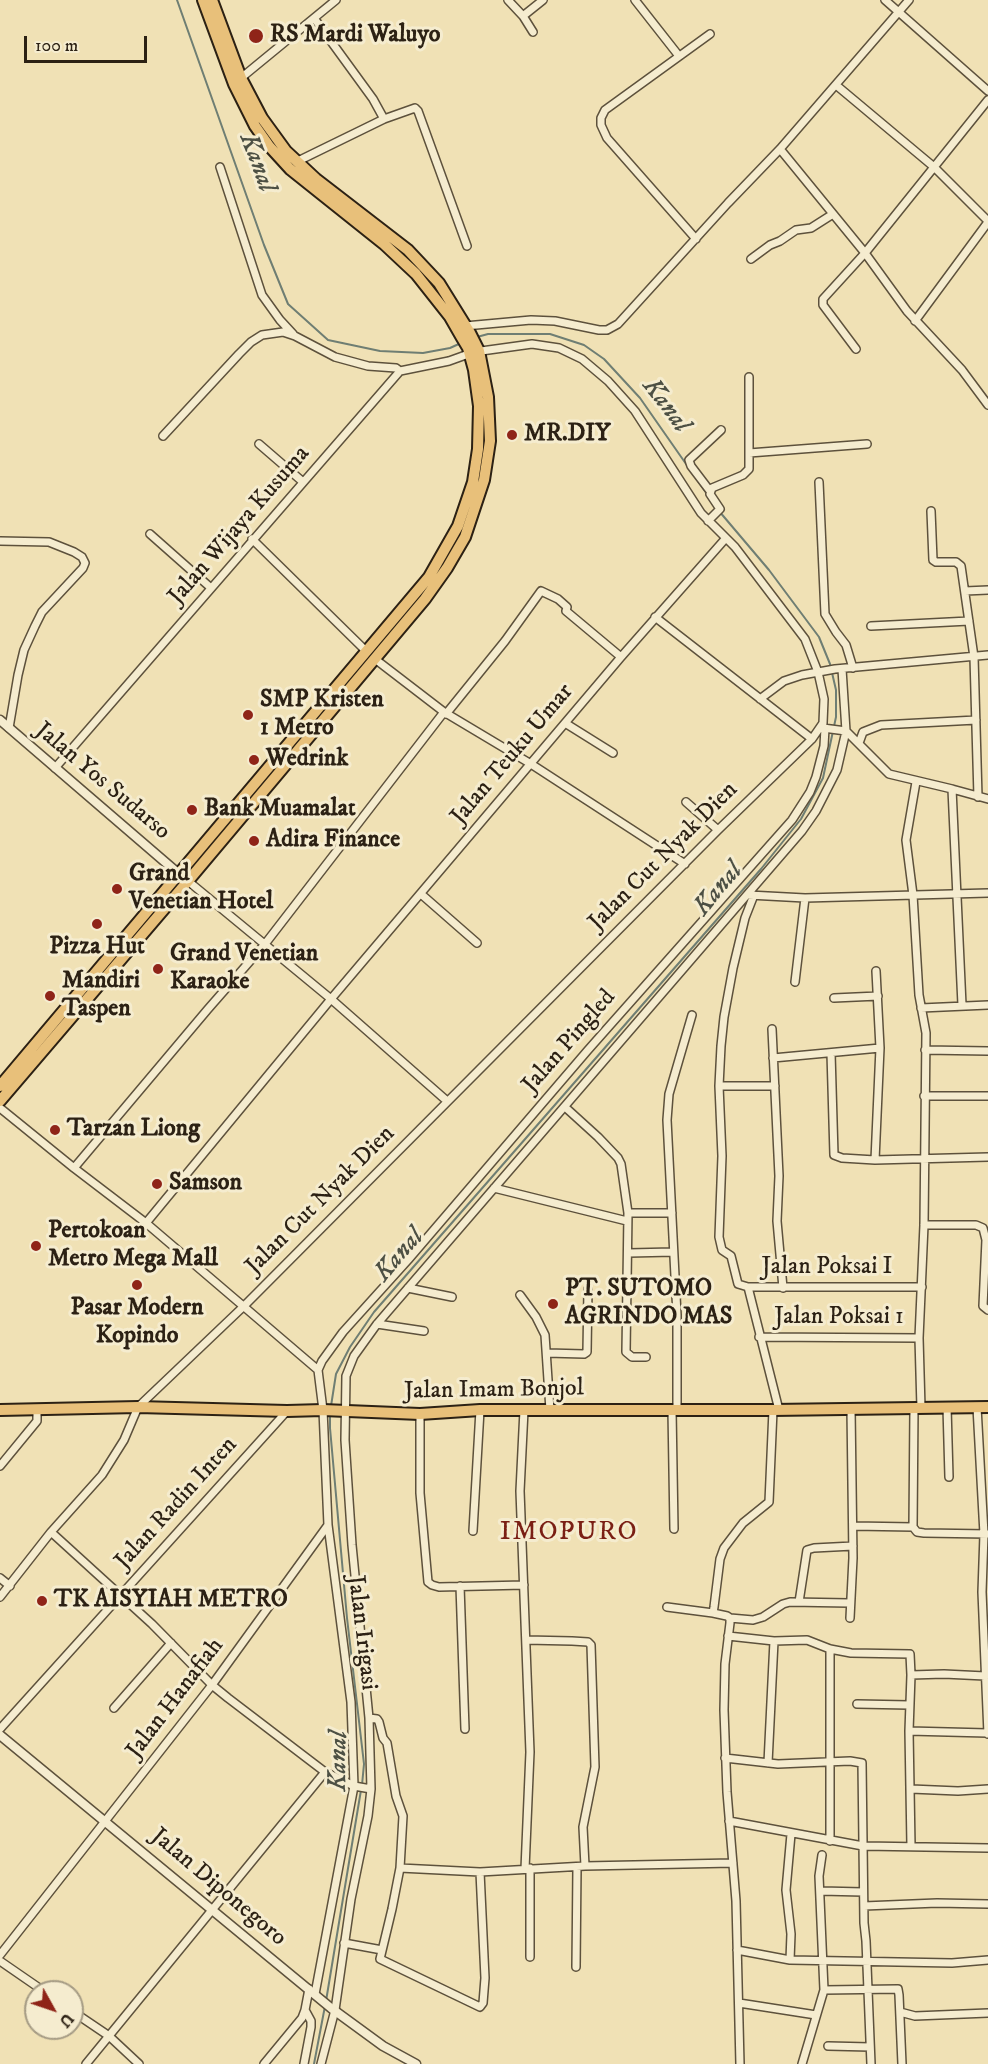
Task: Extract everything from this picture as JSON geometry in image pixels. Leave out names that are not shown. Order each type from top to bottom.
[{"type":"main road","points":[[0,1086],[102,973],[321,714],[375,658],[425,599],[465,537],[480,496],[488,463],[490,419],[486,377],[439,283],[408,250],[296,162],[255,126],[234,84],[203,0]]},
{"type":"main road","points":[[212,0],[241,78],[290,169],[384,244],[416,274],[464,331]]},
{"type":"main road","points":[[321,714],[366,651],[429,577],[447,548],[467,503],[473,483],[480,425],[473,349]]},
{"type":"main road","points":[[0,1101],[102,973]]},
{"type":"main road","name":"Jalan Imam Bonjol","points":[[0,1410],[37,1411],[138,1407],[420,1414],[480,1410],[983,1407]]},
{"type":"street","points":[[241,78],[336,0]]},
{"type":"street","points":[[508,0],[523,16],[533,32]]},
{"type":"street","points":[[523,16],[543,0]]},
{"type":"street","points":[[635,0],[679,56]]},
{"type":"street","points":[[885,0],[988,91]]},
{"type":"street","points":[[464,331],[531,320],[555,321],[599,330],[614,327],[625,318],[780,149],[909,0]]},
{"type":"street","points":[[314,18],[373,99],[384,119]]},
{"type":"street","points":[[696,239],[607,138],[601,125],[601,118],[605,110],[710,34]]},
{"type":"street","points":[[836,85],[934,167],[988,221],[915,321]]},
{"type":"street","points":[[856,349],[822,302],[865,253],[988,100]]},
{"type":"street","points":[[296,162],[384,119],[415,108],[467,246]]},
{"type":"street","points":[[780,149],[865,253],[915,321],[962,370],[988,405]]},
{"type":"street","points":[[220,167],[262,295],[295,336]]},
{"type":"street","points":[[751,259],[796,230],[811,228],[833,214]]},
{"type":"street","points":[[163,436],[250,342],[262,335],[283,332],[335,357],[368,366],[396,368],[400,371],[449,361],[473,349],[532,344],[548,345],[571,352],[594,367],[640,417],[691,498],[735,547],[805,639],[820,672],[825,728],[844,730],[889,774],[988,799]]},
{"type":"street","name":"Jalan Wijaya Kusuma","points":[[55,768],[400,371]]},
{"type":"street","points":[[710,491],[748,471],[749,377]]},
{"type":"street","points":[[709,520],[719,510],[710,491],[689,460],[721,430]]},
{"type":"street","points":[[259,444],[303,482]]},
{"type":"street","points":[[749,453],[867,444]]},
{"type":"street","points":[[819,482],[825,614],[846,645],[853,668]]},
{"type":"street","points":[[930,511],[932,558],[936,562],[960,564],[965,591],[974,657],[978,797]]},
{"type":"street","points":[[150,534],[212,588]]},
{"type":"street","name":"Jalan Teuku Umar","points":[[146,1223],[331,999],[655,617],[726,538]]},
{"type":"street","points":[[252,539],[366,651]]},
{"type":"street","points":[[0,541],[38,541],[64,547],[82,556],[85,563],[42,612],[35,626],[24,650],[9,728]]},
{"type":"street","points":[[965,591],[988,590]]},
{"type":"street","points":[[74,1168],[265,944],[445,713],[505,641],[541,591],[558,599],[567,607],[566,611],[621,657]]},
{"type":"street","points":[[655,617],[812,739]]},
{"type":"street","points":[[871,626],[969,621]]},
{"type":"street","points":[[760,699],[791,678],[820,672],[988,655]]},
{"type":"street","points":[[375,658],[445,713],[531,764],[685,864]]},
{"type":"street","points":[[321,2064],[333,2009],[371,1789],[369,1718],[352,1545],[343,1411],[346,1376],[354,1356],[377,1324],[750,895],[816,811],[837,770],[844,730],[838,669]]},
{"type":"street","points":[[859,743],[862,732],[881,724],[976,720]]},
{"type":"street","name":"Jalan Yos Sudarso","points":[[0,721],[183,878]]},
{"type":"street","points":[[565,723],[613,753]]},
{"type":"street","name":"Jalan Cut Nyak Dien","points":[[138,1407],[244,1306],[718,830],[825,728]]},
{"type":"street","name":"Jalan Pingled","points":[[318,1370],[343,1332],[792,820],[810,792],[816,777],[824,746],[825,728]]},
{"type":"street","points":[[916,782],[906,840],[913,895],[918,983],[925,1021],[925,1158],[913,1527],[916,1532],[924,1533],[986,1534]]},
{"type":"street","points":[[952,789],[962,1005]]},
{"type":"street","points":[[686,802],[718,830]]},
{"type":"street","points":[[183,878],[331,999],[447,1101]]},
{"type":"street","points":[[750,895],[805,898],[988,893]]},
{"type":"street","points":[[422,894],[477,944]]},
{"type":"street","points":[[748,1287],[738,1284],[731,1256],[722,1250],[720,1245],[722,1156],[719,1086],[724,1017],[750,895]]},
{"type":"street","points":[[795,982],[805,898]]},
{"type":"street","points":[[875,1160],[880,1048],[876,971]]},
{"type":"street","points":[[834,998],[878,996]]},
{"type":"street","points":[[921,1008],[988,1005]]},
{"type":"street","points":[[674,1529],[677,1315],[668,1150],[668,1103],[692,1015]]},
{"type":"street","points":[[772,1029],[779,1176],[777,1221],[783,1288]]},
{"type":"street","points":[[773,1058],[880,1048]]},
{"type":"street","points":[[925,1050],[988,1051]]},
{"type":"street","points":[[831,1053],[833,1154],[842,1158],[875,1160],[988,1157]]},
{"type":"street","points":[[719,1086],[775,1086]]},
{"type":"street","points":[[924,1096],[988,1096]]},
{"type":"street","points":[[565,1107],[618,1158],[621,1164],[628,1217],[629,1253],[626,1352],[632,1358],[646,1357]]},
{"type":"street","points":[[0,1108],[146,1223],[318,1370],[323,1410],[328,1525]]},
{"type":"street","points":[[494,1188],[628,1217],[672,1213]]},
{"type":"street","points":[[924,1225],[981,1226],[985,1232],[987,1251],[983,1306],[988,1310]]},
{"type":"street","points":[[629,1253],[674,1252]]},
{"type":"street","name":"Jalan Poksai I","points":[[713,1614],[716,1585],[724,1548],[743,1522],[769,1502],[776,1410],[748,1287],[922,1287]]},
{"type":"street","points":[[408,1288],[452,1297]]},
{"type":"street","points":[[547,1353],[584,1354],[587,1352],[588,1289]]},
{"type":"street","points":[[520,1295],[545,1335],[550,1410]]},
{"type":"street","points":[[377,1324],[424,1331]]},
{"type":"street","name":"Jalan Poksai 1","points":[[759,1337],[919,1338]]},
{"type":"street","points":[[0,1598],[51,1532],[102,1475],[124,1440],[138,1407]]},
{"type":"street","points":[[947,1407],[949,1477]]},
{"type":"street","points":[[909,1731],[988,1734],[985,1676],[986,1534],[983,1407]]},
{"type":"street","points":[[850,1409],[853,1546],[850,1618]]},
{"type":"street","points":[[473,1531],[480,1410]]},
{"type":"street","points":[[524,1410],[520,1491],[530,1752],[527,1869],[530,1957]]},
{"type":"street","points":[[0,1466],[37,1421],[37,1411]]},
{"type":"street","name":"Jalan Radin Inten","points":[[0,1729],[287,1411]]},
{"type":"street","points":[[420,1414],[420,1493],[427,1579],[434,1586],[524,1585]]},
{"type":"street","name":"Jalan Hanafiah","points":[[0,1955],[212,1685],[328,1525]]},
{"type":"street","name":"Jalan Irigasi","points":[[305,2010],[314,1993],[355,1786],[351,1702],[328,1525]]},
{"type":"street","points":[[852,1526],[913,1527]]},
{"type":"street","points":[[51,1532],[121,1596],[212,1685],[325,1772],[355,1786],[371,1789]]},
{"type":"street","points":[[799,1602],[807,1550],[853,1546]]},
{"type":"street","points":[[0,1578],[9,1586]]},
{"type":"street","points":[[460,1586],[465,1728]]},
{"type":"street","points":[[667,1607],[753,1620],[763,1617],[783,1604],[849,1603]]},
{"type":"street","points":[[729,1618],[724,1710],[725,1758],[734,1863],[740,2064]]},
{"type":"street","points":[[728,1636],[774,1641],[807,1640],[851,1653],[908,1654],[910,1656],[911,1846]]},
{"type":"street","points":[[526,1640],[588,1642],[591,1645],[595,1767],[583,1827],[576,1967]]},
{"type":"street","points":[[768,1763],[774,1641]]},
{"type":"street","points":[[114,1708],[171,1644]]},
{"type":"street","points":[[830,1648],[830,1841]]},
{"type":"street","points":[[911,1676],[944,1674],[985,1676]]},
{"type":"street","points":[[857,1704],[909,1705]]},
{"type":"street","points":[[369,1718],[377,1719],[387,1743],[396,1796],[403,1816],[400,1868],[381,1960],[480,2007],[484,1978],[480,1872]]},
{"type":"street","name":"Jalan Diponegoro","points":[[0,1735],[333,2009],[374,2040],[416,2064]]},
{"type":"street","points":[[725,1758],[768,1763],[862,1762],[863,1892],[871,2064]]},
{"type":"street","points":[[86,2064],[325,1772]]},
{"type":"street","points":[[911,1789],[958,1791],[988,1789]]},
{"type":"street","points":[[729,1821],[863,1846],[988,1848]]},
{"type":"street","points":[[790,1960],[791,1934],[786,1890],[791,1834]]},
{"type":"street","points":[[802,2064],[824,1990],[819,1876],[822,1855]]},
{"type":"street","points":[[400,1868],[480,1872],[581,1866],[734,1863]]},
{"type":"street","points":[[821,1891],[863,1892]]},
{"type":"street","points":[[864,1906],[937,1903],[988,1904]]},
{"type":"street","points":[[344,1943],[382,1950]]},
{"type":"street","points":[[737,1950],[790,1960],[952,1963],[988,1960]]},
{"type":"street","points":[[0,1960],[28,1980]]},
{"type":"street","points":[[824,1990],[897,1989],[902,2064]]},
{"type":"street","points":[[739,2002],[816,2015]]},
{"type":"street","points":[[264,2064],[299,2023],[305,2010]]},
{"type":"street","points":[[304,2064],[311,2021],[305,2010]]},
{"type":"street","points":[[900,2012],[915,2016],[988,2013]]},
{"type":"street","points":[[84,2019],[109,2037],[140,2064]]},
{"type":"street","points":[[828,2046],[870,2047]]},
{"type":"waterway","name":"Kanal","points":[[177,0],[264,245],[288,304],[328,340],[380,351],[423,353],[450,348],[461,343]]},
{"type":"waterway","name":"Kanal","points":[[477,337],[488,334],[550,334],[584,345],[604,359],[640,398],[707,494]]},
{"type":"waterway","name":"Kanal","points":[[331,1406],[336,1374],[350,1347],[374,1312],[761,869],[801,819],[823,778],[836,717],[836,690],[830,664],[819,637],[769,570],[719,511]]},
{"type":"waterway","name":"Kanal","points":[[330,1414],[347,1618],[364,1764],[362,1785]]},
{"type":"waterway","name":"Kanal","points":[[326,2001],[361,1790]]},
{"type":"waterway","name":"Kanal","points":[[314,2064],[325,2006]]},
{"type":"place","name":"RS Mardi Waluyo","points":[[256,36]]},
{"type":"place","name":"MR.DIY","points":[[512,435]]},
{"type":"place","name":"SMP Kristen 1 Metro","points":[[248,715]]},
{"type":"place","name":"Wedrink","points":[[254,760]]},
{"type":"place","name":"Bank Muamalat","points":[[192,810]]},
{"type":"place","name":"Adira Finance","points":[[254,841]]},
{"type":"place","name":"Grand Venetian Hotel","points":[[117,889]]},
{"type":"place","name":"Pizza Hut","points":[[97,924]]},
{"type":"place","name":"Grand Venetian Karaoke","points":[[158,969]]},
{"type":"place","name":"Mandiri Taspen","points":[[50,996]]},
{"type":"place","name":"Tarzan Liong","points":[[55,1130]]},
{"type":"place","name":"Samson","points":[[157,1184]]},
{"type":"place","name":"Pertokoan Metro Mega Mall","points":[[36,1246]]},
{"type":"place","name":"Pasar Modern Kopindo","points":[[137,1285]]},
{"type":"place","name":"PT. SUTOMO AGRINDO MAS","points":[[553,1304]]},
{"type":"place","name":"TK AISYIAH METRO","points":[[42,1601]]},
{"type":"district","name":"IMOPURO","points":[[569,1533]]}]
